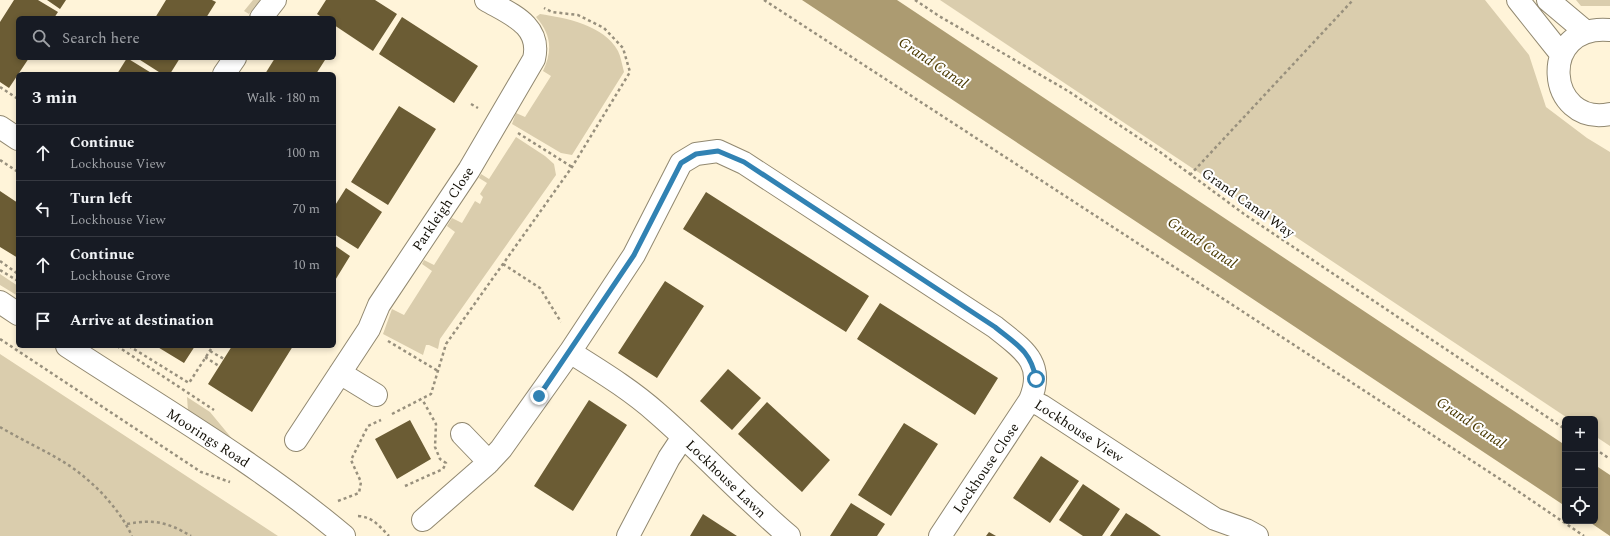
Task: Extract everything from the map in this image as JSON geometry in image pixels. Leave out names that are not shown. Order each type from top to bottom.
[{"type":"street","points":[[263,16],[275,0]]},
{"type":"street","name":"Parkleigh Close","points":[[296,440],[369,329],[379,305],[470,170],[534,59],[536,49],[535,40],[530,31],[523,23],[486,0]]},
{"type":"street","points":[[1518,0],[1561,54]]},
{"type":"street","points":[[1548,0],[1586,32]]},
{"type":"street","points":[[1610,30],[1598,29],[1586,32],[1576,37],[1567,45],[1561,54],[1558,68],[1559,83],[1564,96],[1574,107],[1587,113],[1602,116],[1610,114]]},
{"type":"street","points":[[225,72],[234,60]]},
{"type":"street","points":[[0,127],[16,138]]},
{"type":"street","name":"Lockhouse View","points":[[423,520],[489,462],[501,449],[634,255],[681,163],[696,154],[718,151],[744,162],[995,327],[1021,348],[1033,364],[1036,379],[1030,400],[1042,406],[1215,520],[1246,530],[1257,536]]},
{"type":"street","points":[[0,302],[16,313]]},
{"type":"street","name":"Lockhouse Lawn","points":[[574,344],[619,383],[657,413],[788,536]]},
{"type":"street","name":"Moorings Road","points":[[70,348],[240,459],[311,508],[344,536]]},
{"type":"street","points":[[340,373],[376,395]]},
{"type":"street","name":"Lockhouse Close","points":[[940,536],[1030,400]]},
{"type":"street","points":[[462,434],[489,462]]},
{"type":"street","name":"Lockhouse Lawn","points":[[628,536],[669,458],[683,437]]},
{"type":"path","points":[[764,0],[1477,464],[1584,536]]},
{"type":"path","name":"Grand Canal Way","points":[[915,0],[946,20],[1068,91],[1160,152],[1244,214],[1562,427]]},
{"type":"path","points":[[1190,175],[1353,0]]},
{"type":"path","points":[[388,416],[431,394],[446,344],[572,167],[630,72],[623,48],[604,28],[578,15],[552,12],[541,6]]},
{"type":"path","points":[[0,87],[16,98]]},
{"type":"path","points":[[512,128],[572,167]]},
{"type":"path","points":[[0,160],[16,171]]},
{"type":"path","points":[[0,261],[16,273]]},
{"type":"path","points":[[503,264],[540,288],[574,344]]},
{"type":"path","points":[[0,270],[16,281]]},
{"type":"path","points":[[383,338],[438,370]]},
{"type":"path","points":[[0,340],[201,472],[233,483]]},
{"type":"path","points":[[132,348],[189,383],[212,348]]},
{"type":"path","points":[[210,351],[224,359]]},
{"type":"path","points":[[205,357],[219,366]]},
{"type":"path","points":[[405,486],[443,469],[446,463],[440,459],[435,447],[436,424],[422,399]]},
{"type":"path","points":[[337,502],[359,493],[361,482],[351,460],[368,426],[382,419]]},
{"type":"path","points":[[0,427],[62,461],[84,478],[101,493],[127,524],[132,536]]},
{"type":"path","points":[[1598,451],[1610,459]]},
{"type":"path","points":[[127,524],[152,521],[165,523],[177,527],[191,536]]},
{"type":"shaded area","points":[[253,0],[260,0],[249,14],[244,11]]},
{"type":"shaded area","points":[[940,0],[1485,0],[1529,55],[1546,107],[1587,138],[1610,152],[1610,446],[1598,438],[1598,416],[1564,416]]},
{"type":"shaded area","points":[[1576,0],[1610,0],[1610,6],[1581,6]]},
{"type":"shaded area","points":[[540,14],[584,24],[594,29],[612,42],[621,58],[624,72],[572,155],[561,153],[512,124],[516,113],[525,117],[551,76],[543,71],[548,56],[549,42],[545,30],[536,17]]},
{"type":"shaded area","points":[[516,137],[545,156],[554,164],[556,175],[440,339],[438,349],[426,345],[423,355],[383,334],[392,309],[404,315],[432,271],[422,264],[424,260],[434,265],[455,232],[447,226],[452,218],[462,223],[475,201],[480,204],[483,197],[480,194],[487,183],[479,178],[481,174],[489,179]]},
{"type":"shaded area","points":[[0,274],[16,285],[16,295],[0,285]]},
{"type":"shaded area","points":[[0,354],[278,536],[0,536]]},
{"type":"shaded area","points":[[187,397],[210,412],[234,441],[188,411]]},
{"type":"water","name":"Grand Canal","points":[[802,0],[897,0],[1562,443],[1562,504]]},
{"type":"water","points":[[1598,467],[1610,475],[1610,536],[1592,524],[1598,524]]},
{"type":"building","points":[[14,0],[38,0],[58,12],[55,16],[16,16],[16,60],[28,60],[20,72],[16,72],[16,78],[9,88],[0,82],[0,22]]},
{"type":"building","points":[[47,0],[66,0],[60,9]]},
{"type":"building","points":[[166,0],[212,0],[216,2],[207,16],[156,16]]},
{"type":"building","points":[[326,0],[375,0],[397,14],[373,51],[336,26],[336,16],[320,16],[317,14]]},
{"type":"building","points":[[402,17],[478,66],[454,103],[379,54]]},
{"type":"building","points":[[126,60],[130,60],[150,72],[118,72]]},
{"type":"building","points":[[140,60],[179,60],[171,72],[159,72]]},
{"type":"building","points":[[274,60],[325,60],[317,72],[266,72]]},
{"type":"building","points":[[399,106],[436,129],[388,205],[351,182]]},
{"type":"building","points":[[346,188],[382,212],[358,249],[336,235],[336,204]]},
{"type":"building","points":[[0,191],[16,202],[16,257],[0,247]]},
{"type":"building","points":[[706,192],[869,296],[846,332],[683,229]]},
{"type":"building","points":[[336,246],[350,256],[336,279]]},
{"type":"building","points":[[665,281],[704,306],[657,378],[618,353]]},
{"type":"building","points":[[880,303],[998,378],[975,415],[857,339]]},
{"type":"building","points":[[159,348],[194,348],[184,363]]},
{"type":"building","points":[[231,348],[292,348],[252,412],[208,384]]},
{"type":"building","points":[[728,369],[761,398],[732,430],[700,401]]},
{"type":"building","points":[[589,400],[627,425],[573,511],[534,486]]},
{"type":"building","points":[[767,402],[830,460],[802,492],[738,434]]},
{"type":"building","points":[[410,420],[431,459],[397,479],[375,439]]},
{"type":"building","points":[[904,423],[938,444],[891,516],[858,495]]},
{"type":"building","points":[[1041,456],[1079,481],[1050,523],[1013,498]]},
{"type":"building","points":[[1083,484],[1120,509],[1102,536],[1083,536],[1059,520]]},
{"type":"building","points":[[851,503],[885,524],[877,536],[830,536]]},
{"type":"building","points":[[1126,513],[1145,525],[1161,536],[1110,536]]},
{"type":"building","points":[[703,514],[737,536],[690,536]]},
{"type":"building","points":[[989,532],[996,536],[986,536]]},
{"type":"route","points":[[539,396],[634,255],[681,163],[696,154],[718,151],[744,162],[995,327],[1021,348],[1033,364],[1036,379]]}]
